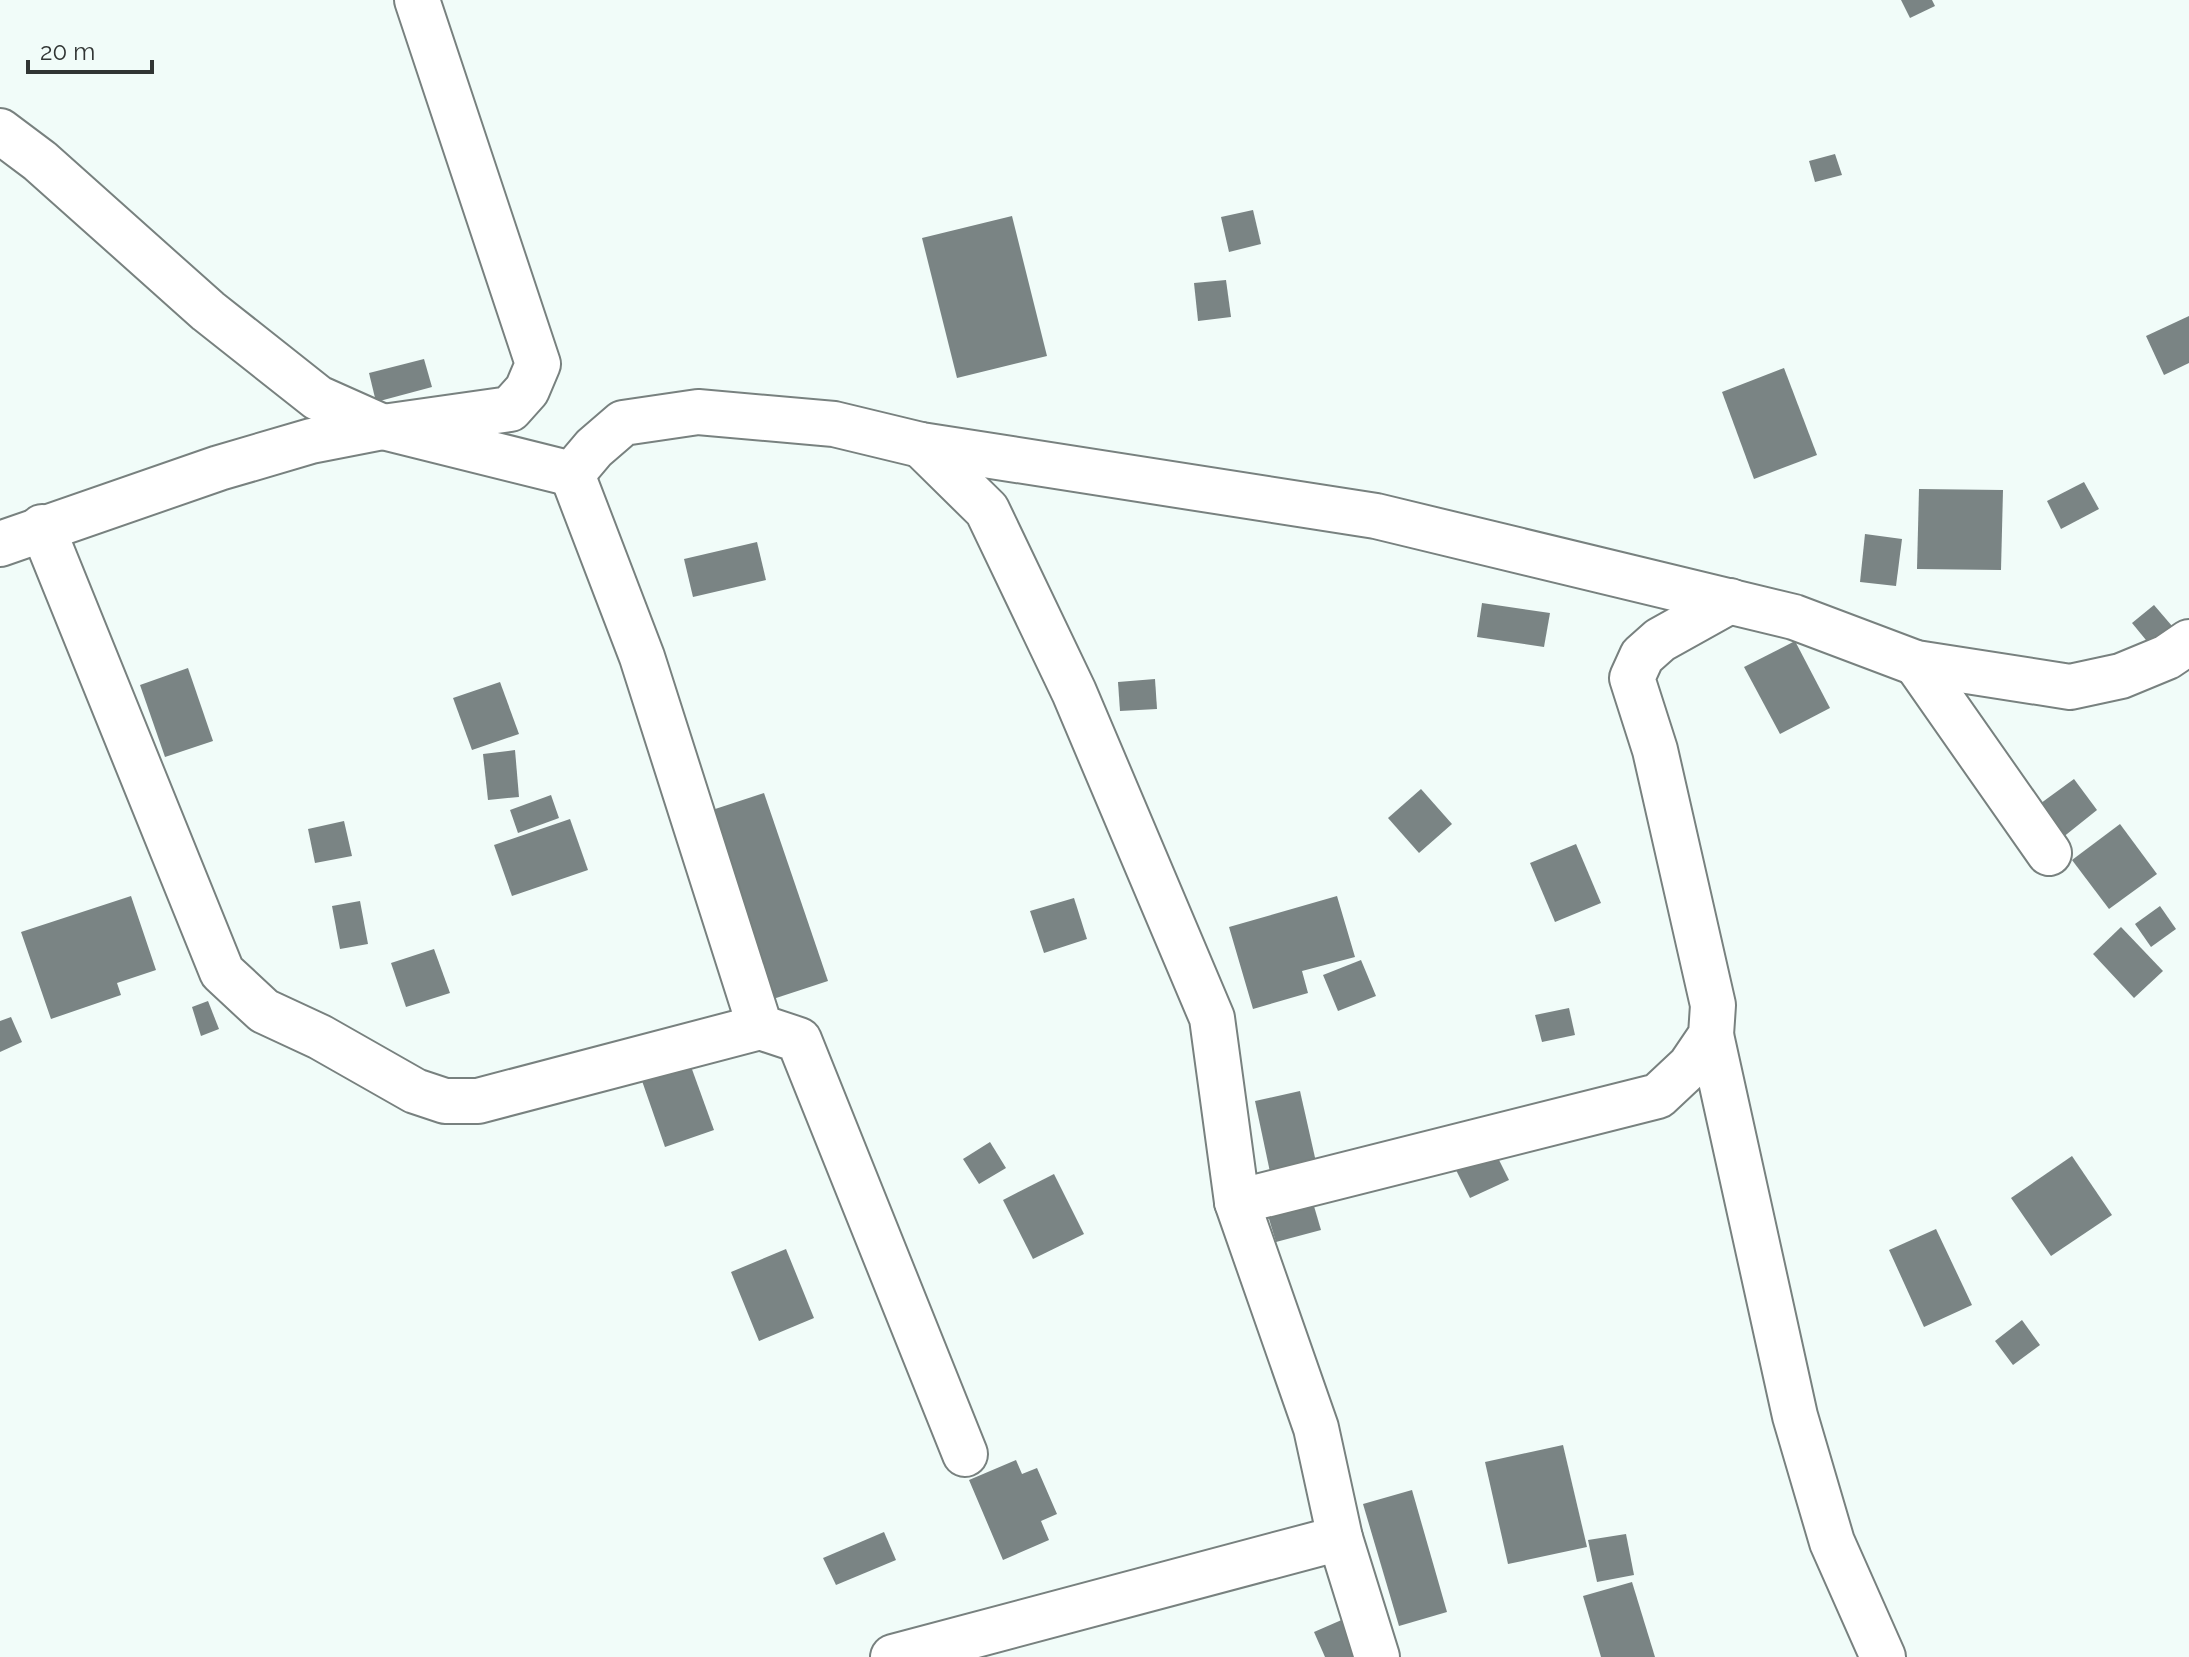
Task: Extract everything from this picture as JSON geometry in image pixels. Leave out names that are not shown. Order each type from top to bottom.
[{"type":"street","points":[[0,544],[42,527],[311,441],[510,409],[527,390],[538,364],[417,0]]},
{"type":"street","points":[[0,131],[40,161],[208,311],[318,398],[383,427],[572,474]]},
{"type":"street","points":[[572,474],[594,448],[623,423],[698,412],[834,424],[921,445],[1376,516],[1794,617],[1916,663],[2070,687],[2121,676],[2167,657],[2189,642]]},
{"type":"street","points":[[921,445],[987,510],[1074,692],[1212,1018],[1237,1202],[1316,1428],[1340,1538],[1377,1657]]},
{"type":"street","points":[[572,474],[642,657],[760,1027]]},
{"type":"street","points":[[42,527],[222,972],[264,1011],[320,1037],[415,1091],[445,1101],[478,1101],[760,1027],[799,1040],[965,1454]]},
{"type":"street","points":[[1730,601],[1660,640],[1642,656],[1632,678],[1655,750],[1713,1005],[1711,1035],[1795,1416],[1832,1542],[1883,1657]]},
{"type":"street","points":[[1916,663],[2049,853]]},
{"type":"street","points":[[1237,1202],[1658,1096],[1690,1066],[1711,1035]]},
{"type":"street","points":[[893,1657],[1340,1538]]},
{"type":"building","points":[[1901,0],[1932,0],[1935,6],[1910,18]]},
{"type":"building","points":[[1835,154],[1842,175],[1815,182],[1809,161]]},
{"type":"building","points":[[1253,210],[1261,244],[1229,252],[1221,217]]},
{"type":"building","points":[[1012,216],[1047,356],[957,378],[922,238]]},
{"type":"building","points":[[1226,280],[1231,317],[1198,321],[1194,283]]},
{"type":"building","points":[[2189,316],[2189,363],[2164,375],[2146,336]]},
{"type":"building","points":[[424,359],[432,387],[376,402],[369,373]]},
{"type":"building","points":[[1784,368],[1817,455],[1754,479],[1722,392]]},
{"type":"building","points":[[2084,482],[2099,509],[2061,529],[2047,501]]},
{"type":"building","points":[[1919,489],[2003,490],[2001,570],[1917,569]]},
{"type":"building","points":[[1865,534],[1902,539],[1896,586],[1860,582]]},
{"type":"building","points":[[757,542],[766,580],[693,597],[684,559]]},
{"type":"building","points":[[1482,603],[1550,613],[1544,647],[1477,637]]},
{"type":"building","points":[[2154,605],[2178,633],[2155,651],[2132,623]]},
{"type":"building","points":[[1795,641],[1830,708],[1780,734],[1744,667]]},
{"type":"building","points":[[188,668],[213,741],[165,757],[140,685]]},
{"type":"building","points":[[1155,679],[1157,709],[1120,711],[1118,682]]},
{"type":"building","points":[[500,682],[519,734],[472,750],[453,698]]},
{"type":"building","points":[[515,750],[519,797],[488,800],[483,754]]},
{"type":"building","points":[[2074,779],[2097,810],[2062,838],[2037,806]]},
{"type":"building","points":[[1421,789],[1452,824],[1419,853],[1388,818]]},
{"type":"building","points":[[764,793],[828,981],[770,1000],[706,812]]},
{"type":"building","points":[[551,795],[559,818],[518,833],[510,810]]},
{"type":"building","points":[[570,819],[588,870],[512,896],[494,845]]},
{"type":"building","points":[[344,821],[352,856],[315,863],[308,829]]},
{"type":"building","points":[[2120,824],[2157,874],[2109,909],[2072,860]]},
{"type":"building","points":[[1576,844],[1601,903],[1555,922],[1530,863]]},
{"type":"building","points":[[131,896],[156,970],[117,983],[121,995],[51,1019],[21,932]]},
{"type":"building","points":[[1337,896],[1355,957],[1302,971],[1308,993],[1253,1009],[1229,927]]},
{"type":"building","points":[[1074,898],[1087,939],[1044,953],[1030,911]]},
{"type":"building","points":[[360,901],[368,944],[340,949],[332,906]]},
{"type":"building","points":[[2160,906],[2176,929],[2151,947],[2135,924]]},
{"type":"building","points":[[2121,927],[2163,971],[2134,998],[2093,954]]},
{"type":"building","points":[[434,949],[450,993],[406,1007],[391,963]]},
{"type":"building","points":[[1361,960],[1376,996],[1338,1011],[1323,975]]},
{"type":"building","points":[[208,1001],[219,1029],[201,1036],[192,1007]]},
{"type":"building","points":[[1569,1008],[1575,1035],[1542,1042],[1535,1015]]},
{"type":"building","points":[[11,1017],[22,1042],[0,1052],[0,1021]]},
{"type":"building","points":[[689,1061],[714,1130],[665,1147],[641,1078]]},
{"type":"building","points":[[1300,1091],[1316,1162],[1270,1172],[1255,1101]]},
{"type":"building","points":[[990,1142],[1006,1168],[979,1184],[963,1159]]},
{"type":"building","points":[[1490,1142],[1509,1180],[1470,1198],[1451,1160]]},
{"type":"building","points":[[2072,1156],[2112,1215],[2051,1256],[2011,1198]]},
{"type":"building","points":[[1054,1174],[1084,1234],[1033,1259],[1003,1200]]},
{"type":"building","points":[[1311,1196],[1321,1230],[1276,1242],[1266,1209]]},
{"type":"building","points":[[1936,1229],[1972,1305],[1924,1327],[1889,1250]]},
{"type":"building","points":[[786,1249],[814,1318],[759,1341],[731,1272]]},
{"type":"building","points":[[2022,1320],[2040,1345],[2013,1365],[1995,1341]]},
{"type":"building","points":[[1563,1445],[1587,1547],[1508,1564],[1485,1462]]},
{"type":"building","points":[[1016,1460],[1022,1474],[1037,1468],[1057,1514],[1041,1521],[1049,1540],[1003,1560],[969,1480]]},
{"type":"building","points":[[1412,1490],[1447,1612],[1399,1626],[1363,1504]]},
{"type":"building","points":[[884,1532],[896,1560],[836,1585],[823,1558]]},
{"type":"building","points":[[1626,1534],[1634,1575],[1597,1582],[1588,1540]]},
{"type":"building","points":[[1632,1582],[1655,1657],[1601,1657],[1583,1596]]},
{"type":"building","points":[[1353,1615],[1371,1657],[1325,1657],[1314,1632]]}]
